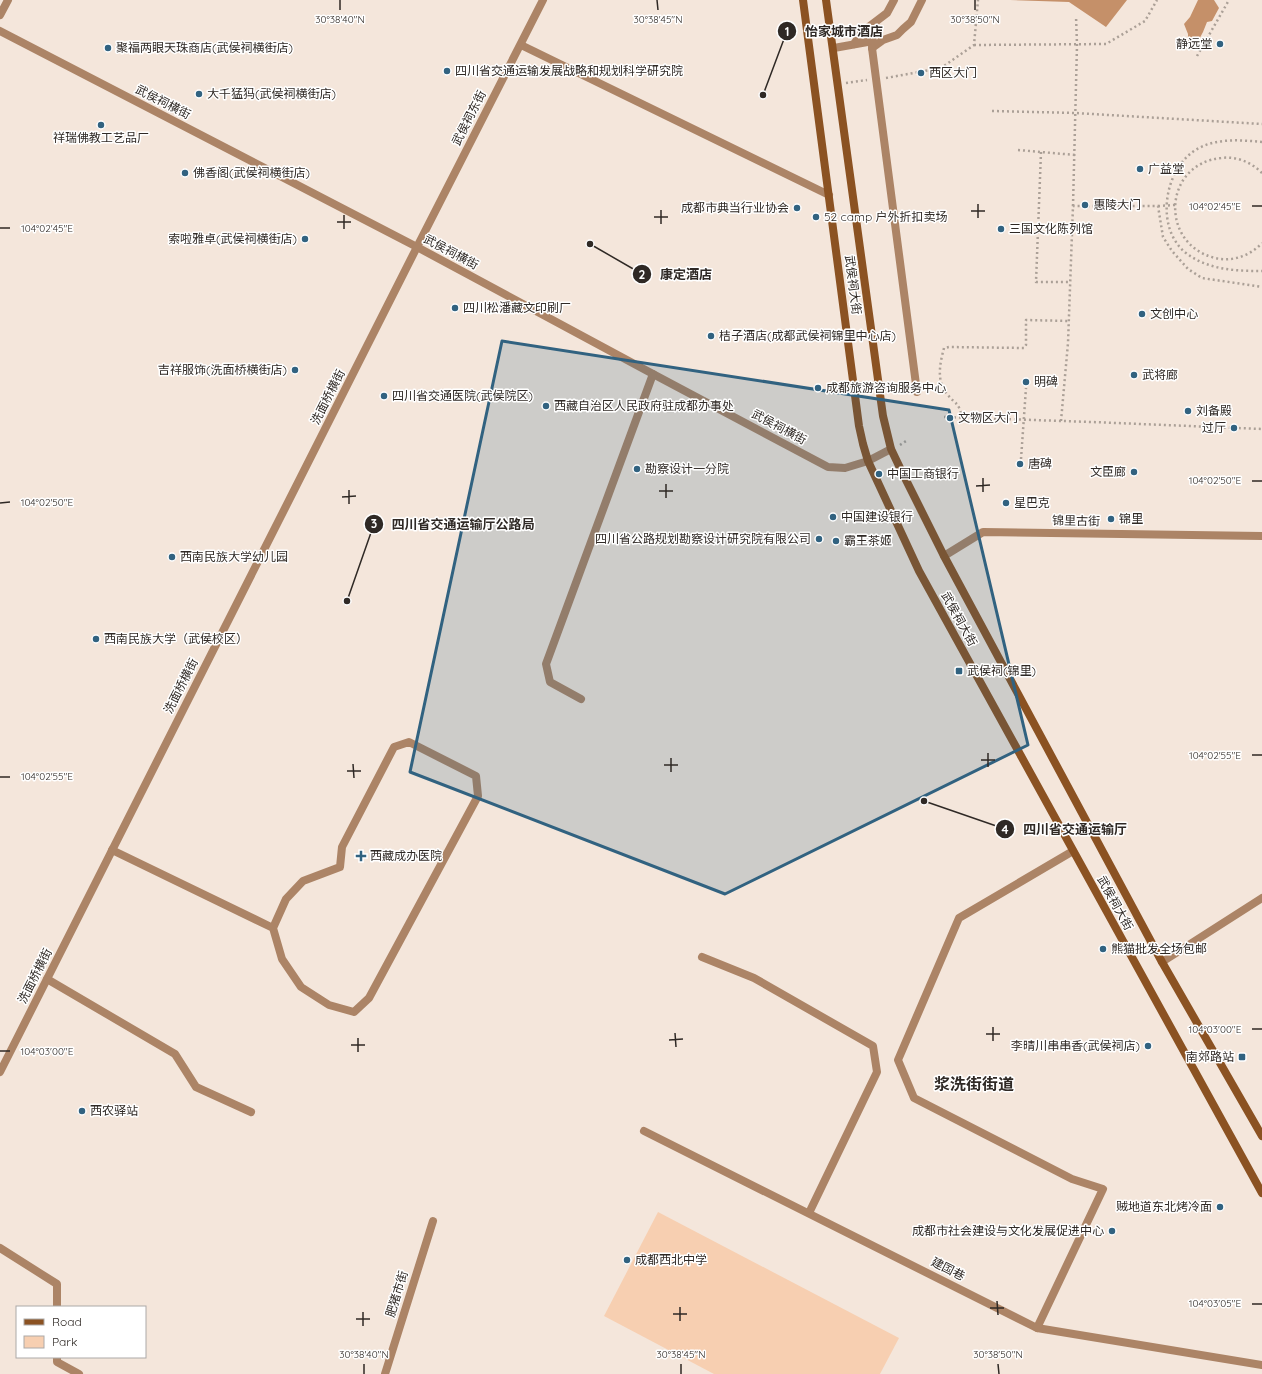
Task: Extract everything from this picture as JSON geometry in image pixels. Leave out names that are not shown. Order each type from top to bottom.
[{"type":"main road","name":"武侯祠大街","points":[[803,0],[859,426],[868,461],[919,572],[1262,1193]]},
{"type":"main road","name":"武侯祠大街","points":[[826,0],[834,48],[883,416],[891,448],[944,556],[1162,962],[1262,1136]]},
{"type":"street","points":[[0,15],[8,0]]},
{"type":"street","name":"武侯祠东街","points":[[417,247],[544,0]]},
{"type":"street","points":[[854,44],[862,32],[887,13],[894,0]]},
{"type":"street","points":[[872,48],[883,40],[897,35],[911,22],[922,0]]},
{"type":"street","name":"武侯祠横街","points":[[0,31],[417,247],[828,467],[845,468],[868,461],[891,448]]},
{"type":"street","points":[[834,48],[873,41],[872,48],[918,392]]},
{"type":"street","points":[[520,45],[829,195]]},
{"type":"street","name":"洗面桥横街","points":[[0,1072],[417,247]]},
{"type":"street","points":[[581,699],[550,682],[546,664],[653,374]]},
{"type":"street","name":"锦里古街","points":[[944,556],[982,532],[1262,536]]},
{"type":"street","points":[[112,850],[273,928],[282,959],[301,987],[328,1005],[354,1012],[369,998],[478,796],[476,776],[409,742],[394,747],[342,847],[340,867],[303,881],[286,899],[273,928]]},
{"type":"street","points":[[1037,1328],[1103,1189],[1072,1179],[914,1098],[898,1060],[959,918],[1073,851]]},
{"type":"street","points":[[1162,962],[1262,898]]},
{"type":"street","points":[[702,957],[754,978],[873,1046],[877,1072],[809,1213]]},
{"type":"street","points":[[47,979],[175,1054],[196,1087],[251,1112]]},
{"type":"street","name":"建国巷","points":[[644,1130],[1037,1328],[1262,1365]]},
{"type":"street","name":"肥猪市街","points":[[385,1374],[433,1221]]},
{"type":"street","points":[[0,1248],[57,1284],[57,1306]]},
{"type":"street","points":[[56,1358],[56,1362],[79,1374]]},
{"type":"path","points":[[974,45],[978,0]]},
{"type":"path","points":[[838,84],[941,68],[974,45],[1106,44],[1145,21],[1156,0]]},
{"type":"path","points":[[1197,56],[1229,0]]},
{"type":"path","points":[[1061,421],[1069,321],[1074,206],[1077,44],[1076,16]]},
{"type":"path","points":[[992,111],[1262,124]]},
{"type":"path","points":[[1262,142],[1231,140],[1216,142],[1199,148],[1188,156],[1175,171],[1170,185],[1167,206],[1167,215],[1175,240],[1185,252],[1194,259],[1209,266],[1228,270],[1262,271]]},
{"type":"path","points":[[1018,150],[1075,155]]},
{"type":"path","points":[[1041,152],[1036,282],[1070,282]]},
{"type":"path","points":[[1262,173],[1250,164],[1233,158],[1224,157],[1207,160],[1186,176],[1177,191],[1175,205],[1176,218],[1182,234],[1193,248],[1209,256],[1217,259],[1235,258],[1252,252],[1262,243]]},
{"type":"path","points":[[1074,206],[1175,205]]},
{"type":"path","points":[[1158,206],[1163,237],[1172,251],[1188,269],[1202,278],[1262,287]]},
{"type":"path","points":[[962,418],[960,408],[941,385],[940,375],[944,348],[1024,348],[1026,345],[1026,320],[1069,321]]},
{"type":"path","points":[[1021,459],[1026,388]]},
{"type":"path","points":[[944,417],[1262,429]]},
{"type":"highlighted area","points":[[502,341],[949,410],[1028,745],[725,894],[410,772]]},
{"type":"green space","points":[[658,1212],[899,1338],[880,1374],[714,1374],[604,1316]]},
{"type":"shaded area","points":[[1010,0],[1127,0],[1106,27],[1069,2]]},
{"type":"shaded area","points":[[1198,0],[1214,0],[1219,8],[1212,21],[1207,22],[1196,45],[1188,45],[1188,34],[1184,24],[1190,17]]},
{"type":"place","name":"静远堂","points":[[1220,44]]},
{"type":"place","name":"聚福两眼天珠商店(武侯祠横街店)","points":[[108,48]]},
{"type":"place","name":"四川省交通运输发展战略和规划科学研究院","points":[[447,71]]},
{"type":"place","name":"西区大门","points":[[921,73]]},
{"type":"place","name":"大千猛犸(武侯祠横街店)","points":[[199,94]]},
{"type":"place","name":"怡家城市酒店","points":[[763,95]]},
{"type":"place","name":"祥瑞佛教工艺品厂","points":[[101,125]]},
{"type":"place","name":"广益堂","points":[[1140,169]]},
{"type":"place","name":"佛香阁(武侯祠横街店)","points":[[185,173]]},
{"type":"place","name":"惠陵大门","points":[[1085,205]]},
{"type":"place","name":"成都市典当行业协会","points":[[797,208]]},
{"type":"place","name":"52 camp 户外折扣卖场","points":[[816,217]]},
{"type":"place","name":"三国文化陈列馆","points":[[1001,229]]},
{"type":"place","name":"索啦雅卓(武侯祠横街店)","points":[[305,239]]},
{"type":"place","name":"康定酒店","points":[[590,244]]},
{"type":"place","name":"四川松潘藏文印刷厂","points":[[455,308]]},
{"type":"place","name":"文创中心","points":[[1142,314]]},
{"type":"place","name":"桔子酒店(成都武侯祠锦里中心店)","points":[[711,336]]},
{"type":"place","name":"吉祥服饰(洗面桥横街店)","points":[[295,370]]},
{"type":"place","name":"武将廊","points":[[1134,375]]},
{"type":"place","name":"明碑","points":[[1026,382]]},
{"type":"place","name":"成都旅游咨询服务中心","points":[[818,388]]},
{"type":"place","name":"四川省交通医院(武侯院区)","points":[[384,396]]},
{"type":"place","name":"西藏自治区人民政府驻成都办事处","points":[[546,406]]},
{"type":"place","name":"刘备殿","points":[[1188,411]]},
{"type":"place","name":"文物区大门","points":[[950,418]]},
{"type":"place","name":"过厅","points":[[1234,428]]},
{"type":"place","name":"唐碑","points":[[1020,464]]},
{"type":"place","name":"勘察设计一分院","points":[[637,469]]},
{"type":"place","name":"文臣廊","points":[[1134,472]]},
{"type":"place","name":"中国工商银行","points":[[879,474]]},
{"type":"place","name":"星巴克","points":[[1006,503]]},
{"type":"place","name":"中国建设银行","points":[[833,517]]},
{"type":"place","name":"锦里","points":[[1111,519]]},
{"type":"place","name":"四川省公路规划勘察设计研究院有限公司","points":[[819,539]]},
{"type":"place","name":"霸王茶姬","points":[[836,541]]},
{"type":"place","name":"西南民族大学幼儿园","points":[[172,557]]},
{"type":"place","name":"四川省交通运输厅公路局","points":[[347,601]]},
{"type":"place","name":"西南民族大学（武侯校区）","points":[[96,639]]},
{"type":"place","name":"武侯祠(锦里)","points":[[959,671]]},
{"type":"place","name":"四川省交通运输厅","points":[[924,801]]},
{"type":"place","name":"西藏成办医院","points":[[361,856]]},
{"type":"place","name":"熊猫批发全场包邮","points":[[1103,949]]},
{"type":"place","name":"李晴川串串香(武侯祠店)","points":[[1148,1046]]},
{"type":"place","name":"南郊路站","points":[[1242,1057]]},
{"type":"place","name":"西农驿站","points":[[82,1111]]},
{"type":"place","name":"贼地道东北烤冷面","points":[[1220,1207]]},
{"type":"place","name":"成都市社会建设与文化发展促进中心","points":[[1112,1231]]},
{"type":"place","name":"成都西北中学","points":[[627,1260]]},
{"type":"district","name":"浆洗街街道","points":[[974,1084]]}]
